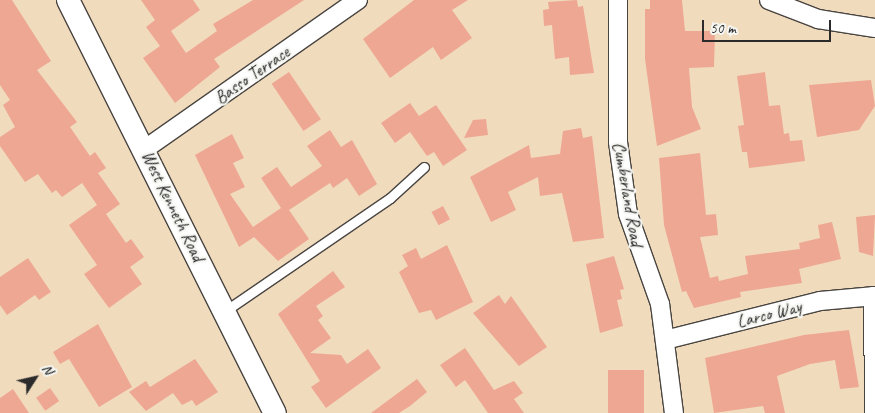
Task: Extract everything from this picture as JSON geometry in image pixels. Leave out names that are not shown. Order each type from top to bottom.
[{"type":"street","name":"West Kenneth Road","points":[[68,0],[145,149],[275,413]]},
{"type":"street","name":"Basso Terrace","points":[[145,149],[358,0]]},
{"type":"street","name":"Cumberland Road","points":[[618,0],[618,142],[628,214],[660,304],[674,413]]},
{"type":"street","points":[[769,0],[818,19],[875,28]]},
{"type":"street","name":"Larco Way","points":[[664,340],[820,301],[874,296]]},
{"type":"street","points":[[874,296],[874,413]]},
{"type":"lane","points":[[225,311],[390,198],[424,167]]},
{"type":"building","points":[[0,0],[12,0],[51,61],[37,70],[77,122],[70,127],[90,156],[95,152],[106,168],[98,173],[120,204],[106,214],[126,243],[131,239],[144,257],[130,267],[142,284],[109,308],[84,274],[97,265],[69,225],[97,205],[82,183],[62,197],[56,190],[52,193],[38,174],[25,182],[0,146],[0,137],[15,127],[3,105],[10,100],[0,85]]},
{"type":"building","points":[[141,0],[193,0],[200,10],[171,31],[186,53],[217,31],[213,24],[253,0],[304,0],[214,59],[220,67],[175,103],[143,58],[160,46],[146,27],[155,20]]},
{"type":"building","points":[[414,0],[468,0],[452,10],[472,38],[441,60],[433,47],[390,78],[363,39]]},
{"type":"building","points":[[577,0],[578,7],[583,6],[594,73],[570,75],[569,57],[555,59],[552,25],[544,26],[543,10],[549,9],[548,2]]},
{"type":"building","points":[[650,0],[682,0],[685,31],[715,31],[714,67],[689,68],[692,107],[701,129],[657,146],[645,59],[645,9],[650,9]]},
{"type":"building","points":[[289,72],[321,119],[303,131],[272,84]]},
{"type":"building","points":[[765,72],[769,106],[780,105],[784,134],[789,133],[790,141],[802,140],[805,161],[749,168],[747,152],[742,152],[738,126],[744,125],[737,76]]},
{"type":"building","points":[[871,80],[875,106],[859,130],[817,137],[809,85]]},
{"type":"building","points":[[410,103],[419,116],[436,105],[467,150],[443,166],[434,152],[427,156],[410,132],[395,143],[381,123]]},
{"type":"building","points":[[486,119],[488,135],[464,138],[473,120]]},
{"type":"building","points":[[581,128],[583,138],[592,136],[604,238],[573,242],[562,193],[540,196],[538,177],[508,192],[516,210],[491,222],[470,177],[529,145],[531,158],[560,154],[563,131]]},
{"type":"building","points":[[330,130],[341,147],[352,140],[377,184],[359,196],[347,178],[333,188],[330,183],[289,210],[309,239],[278,261],[254,237],[239,247],[195,155],[232,134],[244,158],[233,163],[245,187],[230,194],[253,227],[281,208],[261,178],[277,167],[291,187],[322,166],[307,146]]},
{"type":"building","points":[[700,153],[706,215],[716,214],[718,235],[700,237],[710,278],[718,276],[719,281],[748,274],[745,256],[800,249],[799,243],[820,238],[818,225],[832,222],[841,259],[799,269],[802,283],[740,292],[741,297],[694,308],[686,291],[682,292],[664,225],[659,158]]},
{"type":"building","points":[[443,206],[450,219],[439,225],[432,212]]},
{"type":"building","points":[[875,215],[873,256],[859,252],[856,217]]},
{"type":"building","points":[[447,245],[473,302],[436,320],[431,310],[419,313],[399,272],[408,266],[402,255],[416,248],[421,259]]},
{"type":"building","points":[[614,256],[624,289],[620,290],[622,299],[617,300],[623,326],[600,333],[586,264]]},
{"type":"building","points":[[28,258],[51,292],[39,300],[35,295],[7,315],[0,305],[0,277]]},
{"type":"building","points":[[333,271],[345,287],[316,306],[323,316],[318,320],[331,338],[310,353],[341,355],[347,364],[368,349],[381,368],[326,408],[311,387],[320,381],[278,314]]},
{"type":"building","points":[[499,295],[505,304],[511,296],[547,347],[519,366],[473,313]]},
{"type":"building","points":[[98,324],[132,387],[99,407],[69,359],[60,364],[53,352]]},
{"type":"building","points":[[849,330],[859,387],[840,389],[835,360],[810,364],[777,376],[785,413],[765,413],[763,406],[714,413],[705,358],[804,335]]},
{"type":"building","points":[[465,348],[494,390],[514,381],[523,393],[514,399],[524,413],[488,413],[465,380],[456,387],[440,365]]},
{"type":"building","points":[[195,359],[218,392],[196,406],[192,400],[182,405],[173,393],[146,411],[129,392],[146,381],[150,387]]},
{"type":"building","points":[[608,370],[644,370],[644,413],[608,413]]},
{"type":"building","points":[[417,379],[427,392],[410,406],[399,413],[371,413]]},
{"type":"building","points":[[50,388],[59,401],[45,411],[36,398]]},
{"type":"building","points":[[13,389],[29,413],[0,413],[0,398]]}]
